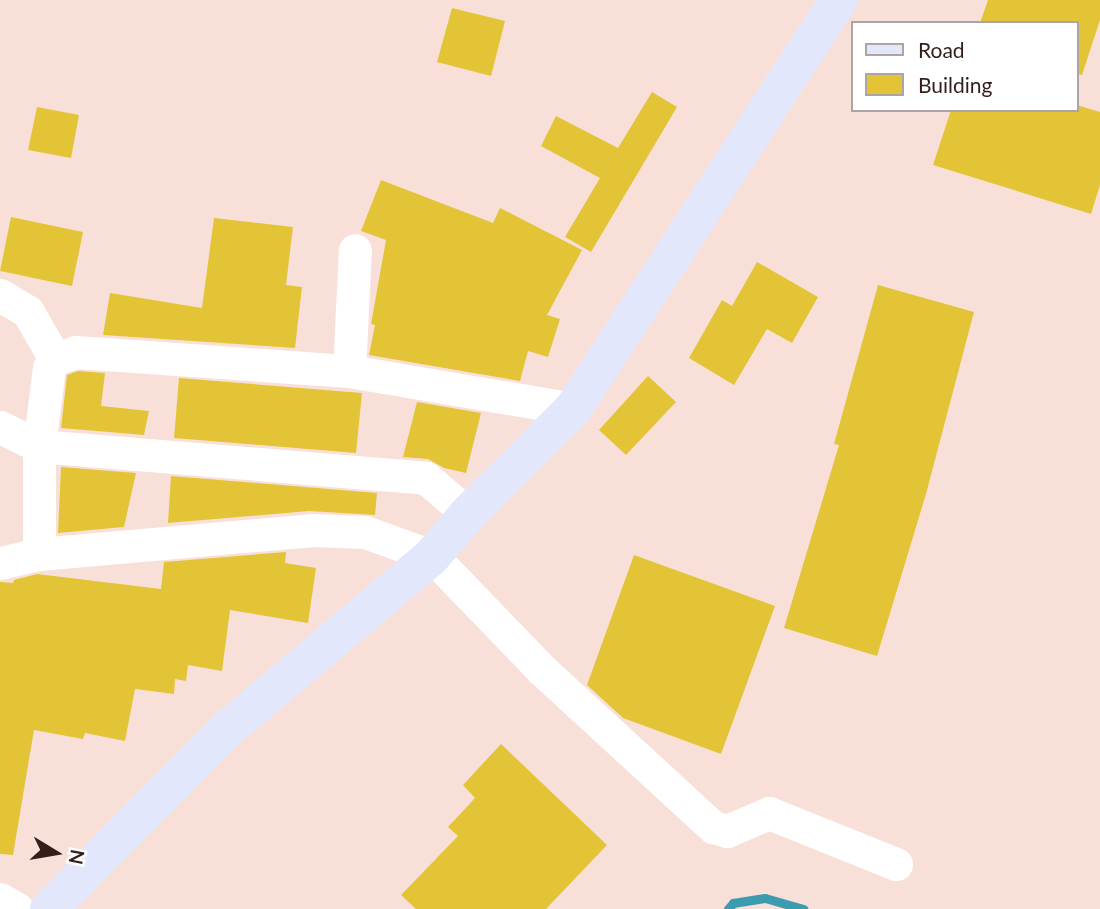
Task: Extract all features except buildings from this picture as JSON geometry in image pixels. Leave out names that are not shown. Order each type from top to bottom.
[{"type":"street","points":[[50,909],[224,732],[432,555],[468,514],[573,409],[839,0]]},
{"type":"street","points":[[349,371],[355,250]]},
{"type":"street","points":[[0,295],[28,312],[55,359]]},
{"type":"street","points":[[38,554],[39,446],[49,368],[55,359],[76,352],[144,354],[349,371],[573,409]]},
{"type":"street","points":[[0,427],[39,446],[426,478],[468,514]]},
{"type":"street","points":[[0,563],[38,554],[311,530],[365,532],[432,555],[541,669],[713,827],[727,831],[769,813],[896,864]]},
{"type":"street","points":[[0,900],[16,909]]},
{"type":"waterway","points":[[728,909],[733,903],[765,898],[803,909]]}]
